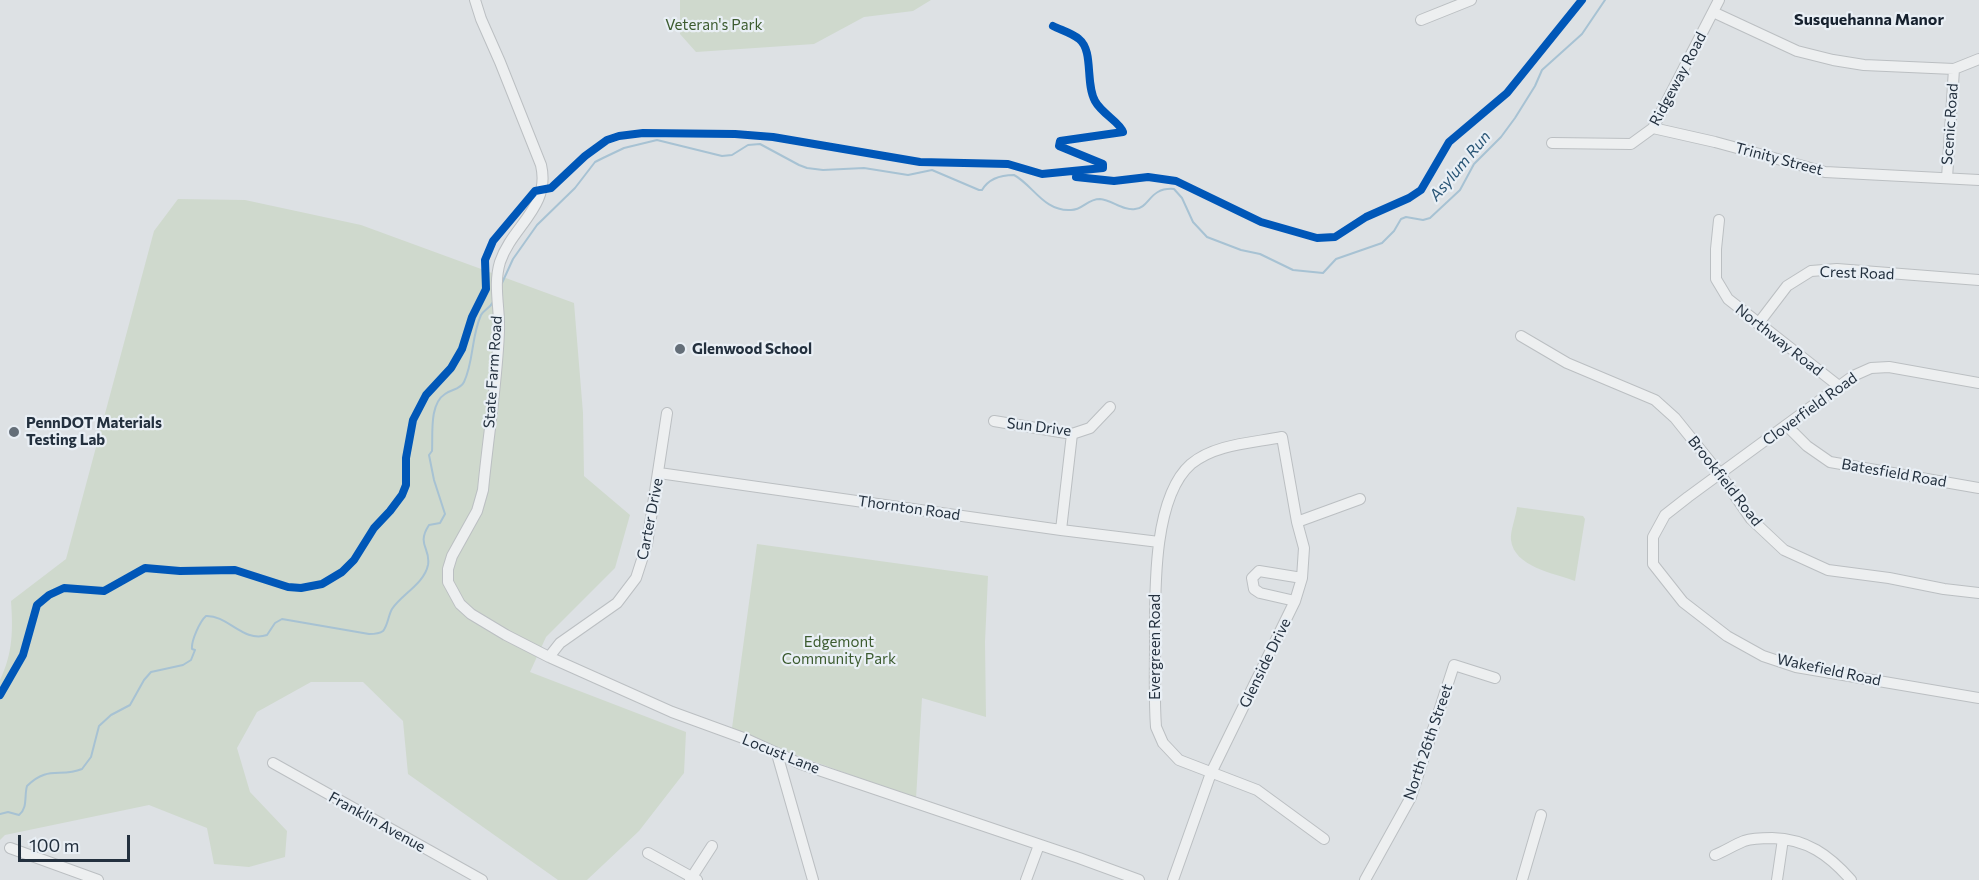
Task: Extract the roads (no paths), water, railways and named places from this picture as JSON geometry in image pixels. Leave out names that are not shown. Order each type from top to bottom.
[{"type":"street","name":"State Farm Road","points":[[448,582],[448,569],[452,556],[477,511],[483,490],[497,360],[499,328],[497,285],[500,262],[506,249],[540,200],[544,177],[475,0]]},
{"type":"street","points":[[1421,20],[1471,0]]},
{"type":"street","name":"Ridgeway Road","points":[[1552,143],[1631,144],[1653,128],[1719,0]]},
{"type":"street","points":[[1713,12],[1797,51],[1833,60],[1864,65],[1954,69],[1979,59]]},
{"type":"street","name":"Scenic Road","points":[[1947,178],[1954,69]]},
{"type":"street","name":"Trinity Street","points":[[1653,128],[1715,142],[1825,172],[1979,180]]},
{"type":"street","name":"Northway Road","points":[[1719,220],[1716,279],[1728,299],[1840,387]]},
{"type":"street","name":"Crest Road","points":[[1758,324],[1787,286],[1811,271],[1837,269],[1979,280]]},
{"type":"street","name":"Brookfield Road","points":[[1521,336],[1567,363],[1654,400],[1675,418],[1720,474],[1751,519],[1784,550],[1828,570],[1979,593]]},
{"type":"street","name":"Cloverfield Road","points":[[1720,474],[1853,376],[1871,368],[1889,367],[1979,383]]},
{"type":"street","name":"Sun Drive","points":[[994,421],[1072,434],[1090,428],[1110,407]]},
{"type":"street","name":"Carter Drive","points":[[549,657],[560,643],[617,603],[636,578],[648,544],[667,413]]},
{"type":"street","name":"Batesfield Road","points":[[1787,426],[1807,446],[1830,462],[1979,488]]},
{"type":"street","points":[[1061,530],[1072,434]]},
{"type":"street","name":"Glenside Drive","points":[[1173,880],[1211,773],[1295,601],[1302,579],[1304,548],[1282,437]]},
{"type":"street","name":"Evergreen Road","points":[[1282,437],[1208,452],[1191,464],[1178,478],[1170,497],[1159,542],[1155,582],[1156,727],[1163,743],[1179,760],[1257,790],[1324,839]]},
{"type":"street","name":"Thornton Road","points":[[659,473],[1159,542]]},
{"type":"street","name":"Wakefield Road","points":[[1720,474],[1665,515],[1653,537],[1653,564],[1683,602],[1706,622],[1763,656],[1796,667],[1979,698]]},
{"type":"street","points":[[1298,522],[1360,500]]},
{"type":"street","points":[[1295,601],[1254,590],[1252,578],[1259,571],[1302,579]]},
{"type":"street","name":"Locust Lane","points":[[448,582],[460,604],[471,614],[507,635],[549,657],[672,712],[747,739],[777,754],[1139,880]]},
{"type":"street","name":"North 26th Street","points":[[1365,880],[1411,797],[1454,665],[1495,678]]},
{"type":"street","points":[[777,754],[813,880]]},
{"type":"street","name":"Franklin Avenue","points":[[273,763],[482,880]]},
{"type":"street","points":[[1522,880],[1541,815]]},
{"type":"street","points":[[1715,855],[1746,841],[1783,838],[1817,849],[1834,861],[1851,880]]},
{"type":"street","points":[[1777,880],[1783,838]]},
{"type":"street","points":[[1026,880],[1039,845]]},
{"type":"street","points":[[648,853],[693,879],[712,846]]},
{"type":"street","points":[[10,848],[98,880]]},
{"type":"waterway","name":"Asylum Run","points":[[502,283],[513,259],[537,225],[575,188],[595,162],[624,148],[657,140],[722,156],[732,155],[748,145],[760,144],[799,165],[823,170],[864,168],[908,175],[932,170],[979,190],[996,178],[1014,175],[1053,207],[1071,210],[1100,199],[1126,208],[1140,208],[1159,191],[1174,189],[1182,198],[1193,222],[1207,237],[1241,250],[1260,254],[1293,270],[1323,273],[1336,259],[1382,243],[1394,231],[1401,219],[1406,217],[1423,220],[1430,218],[1460,190],[1474,164],[1501,137],[1515,118],[1542,70],[1582,34],[1605,0]]},
{"type":"waterway","name":"Asylum Run","points":[[0,814],[8,812],[19,815],[25,805],[27,786],[41,776],[82,769],[91,757],[99,726],[111,715],[130,705],[151,672],[183,665],[191,660],[195,650],[192,649],[194,636],[206,616],[214,617],[243,632],[258,636],[267,635],[275,623],[282,619],[369,634],[383,631],[392,609],[426,572],[428,554],[424,542],[425,532],[429,525],[440,523],[445,514],[429,455],[432,451],[434,412],[440,399],[464,382],[478,323],[481,315],[493,302]]},
{"type":"place","name":"Glenwood School","points":[[680,349]]},
{"type":"place","name":"PennDOT Materials Testing Lab","points":[[14,432]]},
{"type":"district","name":"Susquehanna Manor","points":[[1869,20]]},
{"type":"park label","name":"Veteran's Park","points":[[714,25]]},
{"type":"park label","name":"Edgemont Community Park","points":[[839,650]]}]
